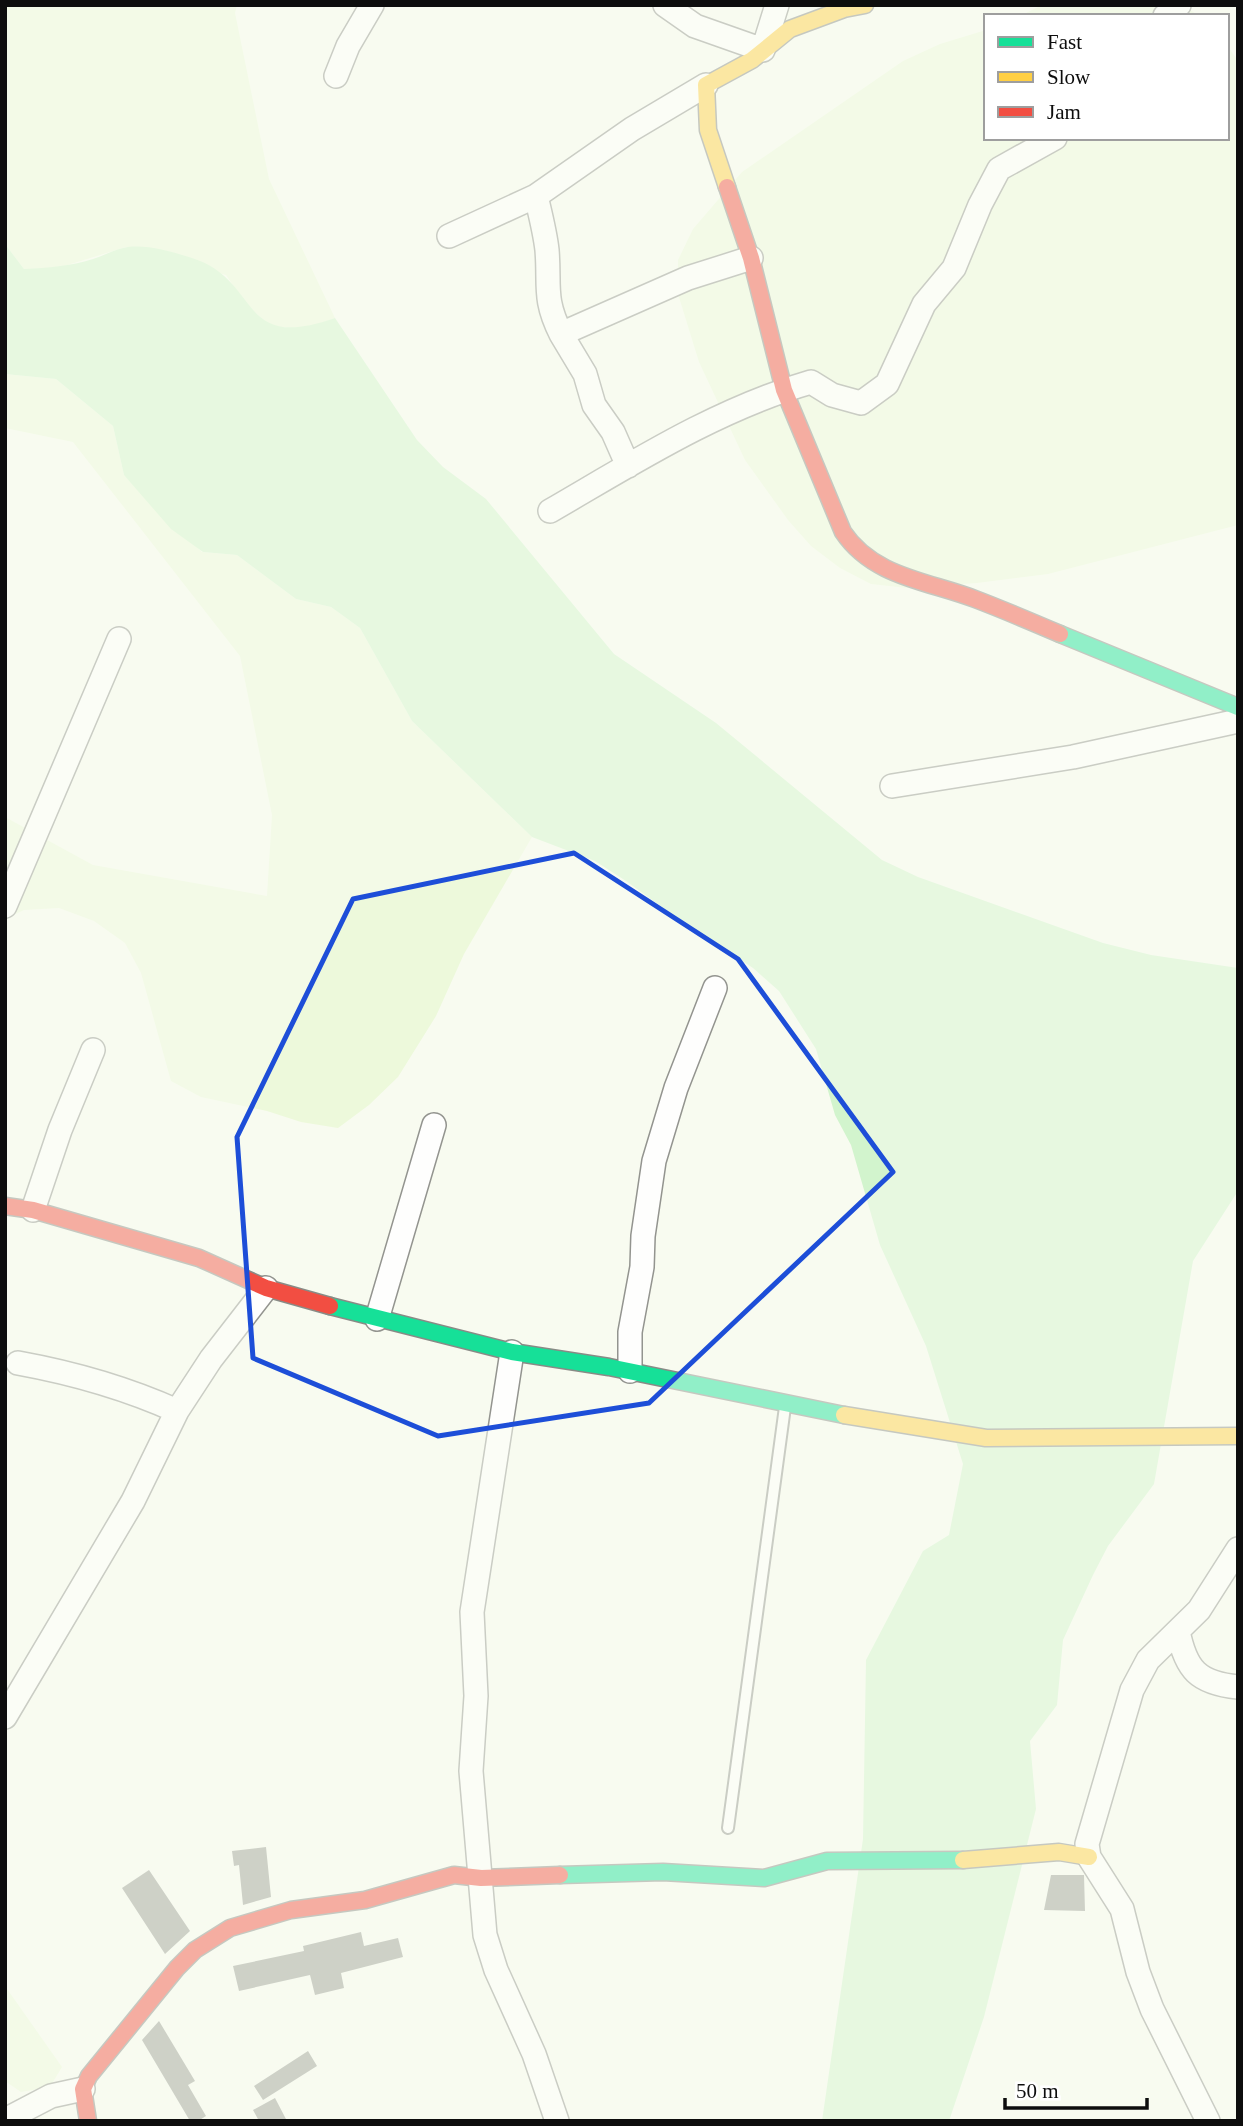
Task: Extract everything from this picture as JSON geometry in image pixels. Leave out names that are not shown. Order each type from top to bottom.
[{"type":"street","points":[[336,76],[348,46],[372,5]]},
{"type":"street","points":[[665,5],[695,26],[763,50]]},
{"type":"street","points":[[763,50],[777,5]]},
{"type":"street","points":[[449,236],[536,196],[632,129],[752,60],[790,29],[844,9],[865,5]]},
{"type":"street","points":[[706,85],[708,130],[751,258],[784,390],[843,532],[856,551],[900,576],[973,598],[1238,707]]},
{"type":"street","points":[[550,511],[691,430],[784,390],[811,382],[832,395],[861,403],[887,384],[924,303],[954,268],[980,205],[999,169],[1051,140]]},
{"type":"street","points":[[536,196],[547,250],[546,282],[550,312],[585,374],[594,405],[613,432],[628,466]]},
{"type":"street","points":[[561,334],[688,278],[751,258]]},
{"type":"street","points":[[5,906],[119,639]]},
{"type":"street","points":[[892,786],[1073,757],[1238,721]]},
{"type":"street","points":[[630,1371],[630,1332],[642,1267],[643,1236],[654,1161],[677,1088],[715,988]]},
{"type":"street","points":[[33,1210],[60,1130],[93,1050]]},
{"type":"street","points":[[377,1319],[433,1125]]},
{"type":"street","points":[[5,1206],[33,1210],[200,1258],[266,1287],[377,1319],[512,1352],[630,1371],[785,1405],[986,1438],[1238,1436]]},
{"type":"street","points":[[5,1717],[133,1501],[177,1411],[266,1287]]},
{"type":"street","points":[[512,1352],[472,1612],[476,1696],[471,1771],[485,1935],[496,1970],[534,2054],[557,2121]]},
{"type":"street","points":[[18,1363],[94,1380],[139,1394],[177,1411]]},
{"type":"street","points":[[1208,2121],[1152,2009],[1138,1972],[1122,1909],[1089,1857],[1087,1844],[1132,1690],[1148,1660],[1199,1610],[1238,1549]]},
{"type":"street","points":[[1178,1632],[1183,1658],[1202,1679],[1238,1687]]},
{"type":"street","points":[[88,2121],[83,2090],[89,2076],[177,1968],[195,1950],[230,1928],[291,1910],[378,1897],[454,1875],[481,1878],[663,1871],[764,1878],[827,1861],[989,1860],[1059,1852],[1089,1857]]},
{"type":"street","points":[[5,2120],[51,2096],[83,2090]]},
{"type":"lane","points":[[728,1828],[785,1405]]},
{"type":"highlighted area","points":[[574,853],[738,959],[893,1172],[649,1403],[438,1436],[253,1358],[237,1137],[353,899]]},
{"type":"green space","points":[[5,5],[237,5],[235,13],[269,179],[335,318],[305,329],[270,326],[245,303],[226,275],[126,247],[58,268],[24,269],[5,244]]},
{"type":"green space","points":[[1042,5],[1183,5],[1196,14],[1024,14]]},
{"type":"green space","points":[[984,31],[984,140],[1229,140],[1229,48],[1238,61],[1238,525],[1048,574],[907,588],[871,584],[840,568],[811,546],[788,520],[745,460],[699,362],[678,294],[678,260],[693,229],[742,172],[903,61],[940,44]]},
{"type":"green space","points":[[5,244],[24,269],[76,263],[131,247],[167,251],[214,268],[265,320],[281,326],[303,326],[335,318],[417,440],[443,467],[486,499],[614,654],[716,723],[882,860],[918,877],[1103,943],[1151,955],[1238,968],[1238,1191],[1193,1261],[1154,1484],[1108,1546],[1093,1575],[1063,1640],[1057,1705],[1030,1741],[1036,1809],[984,2017],[949,2121],[822,2121],[863,1839],[866,1660],[923,1551],[949,1535],[963,1464],[926,1346],[880,1245],[851,1145],[835,1115],[816,1049],[779,991],[753,968],[595,861],[532,837],[412,721],[360,628],[331,607],[296,599],[237,555],[203,552],[171,529],[124,475],[113,426],[56,379],[5,374]]},
{"type":"green space","points":[[5,374],[56,379],[113,426],[124,475],[202,552],[237,555],[296,599],[331,607],[360,628],[412,721],[532,837],[464,954],[436,1016],[398,1077],[369,1105],[338,1128],[301,1122],[267,1111],[201,1097],[171,1081],[141,973],[125,943],[94,921],[59,908],[24,910],[5,919],[5,817],[93,865],[267,896],[272,815],[240,656],[73,442],[5,428]]},
{"type":"green space","points":[[5,1986],[62,2067],[50,2087],[21,2092],[5,2081]]},
{"type":"building","points":[[266,1847],[271,1897],[243,1905],[239,1865],[234,1866],[232,1851]]},
{"type":"building","points":[[149,1870],[190,1931],[165,1954],[122,1888]]},
{"type":"building","points":[[1051,1875],[1084,1875],[1085,1911],[1044,1910]]},
{"type":"building","points":[[361,1932],[364,1946],[398,1938],[403,1957],[341,1973],[344,1988],[315,1995],[310,1975],[239,1991],[233,1966],[304,1951],[303,1946]]},
{"type":"building","points":[[159,2021],[195,2081],[188,2085],[206,2116],[198,2121],[190,2121],[142,2040]]},
{"type":"building","points":[[308,2051],[317,2066],[263,2100],[254,2086]]},
{"type":"building","points":[[275,2098],[287,2121],[259,2121],[253,2110]]},
{"type":"traffic: fast","points":[[1060,634],[1238,707]]},
{"type":"traffic: fast","points":[[330,1306],[512,1352],[609,1367],[844,1415]]},
{"type":"traffic: fast","points":[[560,1875],[663,1872],[764,1878],[827,1861],[963,1860]]},
{"type":"traffic: slow","points":[[727,187],[708,130],[706,85],[752,60],[790,29],[844,9],[865,5]]},
{"type":"traffic: slow","points":[[844,1415],[986,1438],[1238,1436]]},
{"type":"traffic: slow","points":[[963,1860],[1059,1852],[1089,1857]]},
{"type":"traffic: jam","points":[[727,187],[751,258],[784,390],[843,532],[855,547],[870,559],[903,576],[975,599],[1060,634]]},
{"type":"traffic: jam","points":[[5,1206],[33,1210],[199,1258],[266,1288],[330,1306]]},
{"type":"traffic: jam","points":[[88,2121],[83,2089],[89,2076],[177,1968],[195,1950],[230,1928],[291,1910],[365,1900],[454,1875],[481,1878],[560,1875]]}]
